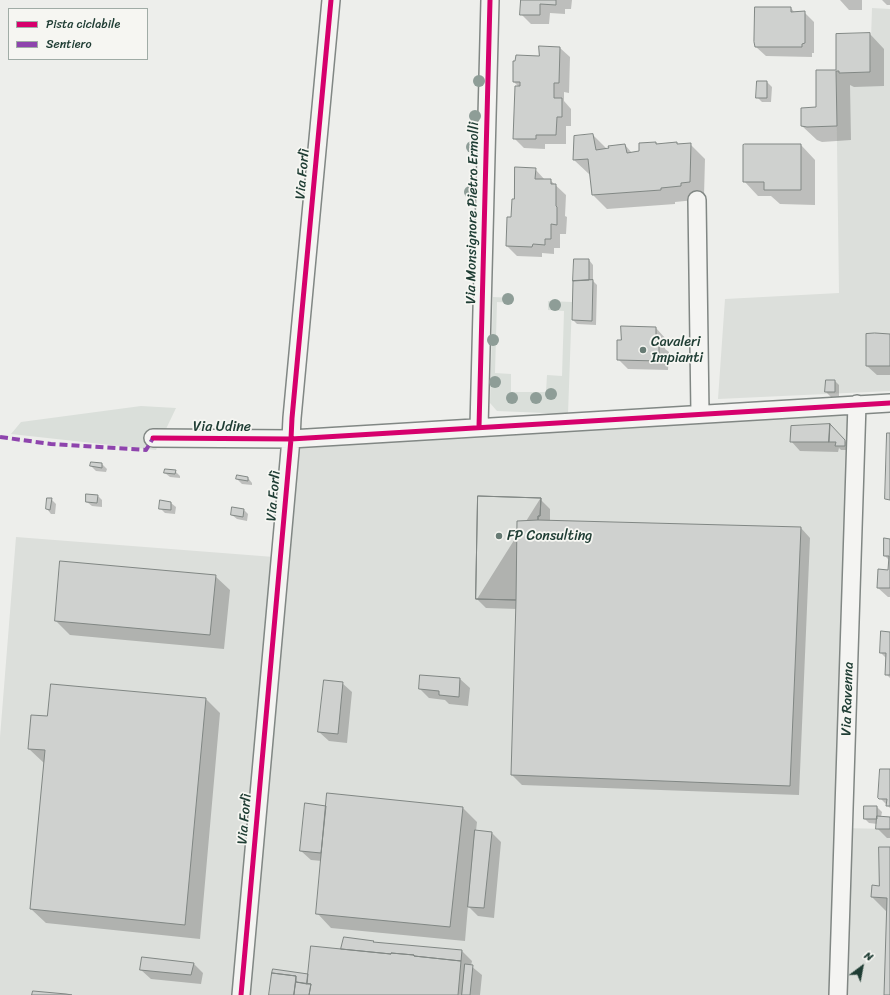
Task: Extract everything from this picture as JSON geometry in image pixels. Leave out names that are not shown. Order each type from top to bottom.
[{"type":"street","name":"Via Forlì","points":[[241,995],[331,0]]},
{"type":"street","name":"Via Monsignore Pietro Ermolli","points":[[479,427],[490,0]]},
{"type":"street","points":[[697,200],[700,414]]},
{"type":"street","name":"Via Udine","points":[[153,438],[291,439],[890,402]]},
{"type":"street","name":"Via Ravenna","points":[[838,995],[857,404]]},
{"type":"shaded area","points":[[872,8],[890,9],[890,391],[718,399],[725,299],[839,293],[836,71],[839,71],[839,73],[870,72]]},
{"type":"shaded area","points":[[493,297],[514,298],[513,303],[497,302],[495,373],[511,374],[511,392],[546,392],[547,375],[562,376],[564,311],[548,310],[548,301],[572,302],[568,414],[497,411],[490,403]]},
{"type":"shaded area","points":[[141,406],[176,408],[156,450],[11,434],[21,422]]},
{"type":"shaded area","points":[[851,414],[840,828],[890,829],[890,995],[0,995],[0,737],[16,537],[274,557],[284,445]]},
{"type":"building","points":[[521,0],[556,0],[556,5],[540,4],[540,15],[520,15]]},
{"type":"building","points":[[755,7],[791,7],[791,12],[805,11],[805,43],[802,44],[802,47],[755,47]]},
{"type":"building","points":[[870,33],[870,72],[839,73],[839,71],[836,71],[837,126],[801,126],[801,108],[816,107],[816,70],[836,70],[836,34]]},
{"type":"building","points":[[539,46],[560,47],[559,83],[554,83],[554,98],[562,98],[562,117],[557,117],[556,135],[536,135],[536,139],[513,139],[515,86],[520,86],[520,82],[513,82],[513,61],[515,61],[516,55],[539,56]]},
{"type":"building","points":[[757,81],[767,81],[767,98],[756,98]]},
{"type":"building","points":[[593,134],[596,150],[609,148],[608,146],[625,144],[627,153],[639,151],[639,143],[691,143],[690,182],[681,183],[681,186],[661,188],[661,190],[592,195],[588,159],[573,160],[574,136]]},
{"type":"building","points":[[801,144],[801,190],[764,190],[764,182],[743,182],[743,145]]},
{"type":"building","points":[[515,167],[536,168],[535,179],[551,179],[551,184],[556,184],[557,225],[551,224],[551,239],[545,239],[545,245],[533,244],[532,247],[506,246],[507,217],[511,217],[512,199],[514,199]]},
{"type":"building","points":[[574,259],[589,259],[589,280],[573,281]]},
{"type":"building","points":[[593,280],[592,321],[572,320],[573,281]]},
{"type":"building","points":[[621,326],[656,327],[656,342],[659,342],[659,361],[617,360],[617,340],[621,340]]},
{"type":"building","points":[[866,334],[890,334],[890,366],[866,366]]},
{"type":"building","points":[[826,380],[835,380],[835,392],[825,392]]},
{"type":"building","points":[[830,424],[829,442],[790,442],[791,426]]},
{"type":"building","points":[[830,424],[845,440],[845,446],[835,446],[836,442],[829,442]]},
{"type":"building","points":[[887,433],[890,433],[890,500],[885,499]]},
{"type":"building","points":[[91,462],[102,463],[102,468],[90,466]]},
{"type":"building","points":[[165,469],[176,470],[175,474],[164,473]]},
{"type":"building","points":[[237,475],[248,477],[248,481],[236,479]]},
{"type":"building","points":[[86,494],[98,495],[97,503],[86,502]]},
{"type":"building","points":[[478,496],[541,498],[540,516],[538,516],[538,520],[801,527],[790,786],[511,775],[516,600],[476,599]]},
{"type":"building","points":[[478,496],[541,498],[540,516],[538,516],[538,520],[517,521],[516,600],[476,599]]},
{"type":"building","points":[[47,498],[52,498],[50,510],[46,509]]},
{"type":"building","points":[[160,500],[171,502],[171,510],[159,509]]},
{"type":"building","points":[[232,507],[244,509],[243,517],[231,515]]},
{"type":"building","points":[[884,538],[890,539],[890,588],[877,588],[878,569],[888,570],[889,556],[884,556]]},
{"type":"building","points":[[60,561],[216,575],[210,635],[55,621]]},
{"type":"building","points":[[881,631],[890,632],[890,675],[885,675],[886,653],[880,653]]},
{"type":"building","points":[[420,675],[460,678],[459,697],[439,695],[439,691],[419,689]]},
{"type":"building","points":[[324,680],[343,682],[338,734],[318,732]]},
{"type":"building","points":[[51,684],[206,698],[185,925],[30,909],[45,750],[28,749],[31,715],[47,716]]},
{"type":"building","points":[[880,769],[890,769],[890,806],[886,806],[887,799],[878,798]]},
{"type":"building","points":[[327,793],[463,807],[450,927],[316,914]]},
{"type":"building","points":[[305,803],[326,806],[321,853],[300,851]]},
{"type":"building","points":[[864,806],[877,806],[877,819],[864,819]]},
{"type":"building","points":[[877,816],[890,817],[890,829],[876,829]]},
{"type":"building","points":[[475,830],[492,832],[484,908],[468,907]]},
{"type":"building","points":[[879,847],[890,847],[890,995],[884,995],[887,898],[871,897],[872,885],[879,886]]},
{"type":"building","points":[[344,937],[374,941],[373,942],[462,950],[461,961],[414,955],[341,949]]},
{"type":"building","points":[[311,946],[414,955],[461,961],[458,995],[309,995],[311,984],[307,984]]},
{"type":"building","points":[[142,957],[194,963],[191,975],[140,970]]},
{"type":"building","points":[[465,964],[473,965],[470,995],[462,995]]},
{"type":"building","points":[[273,969],[308,974],[307,984],[296,982],[296,976],[272,973]]},
{"type":"building","points":[[272,973],[296,976],[294,995],[269,995]]},
{"type":"building","points":[[296,982],[311,984],[309,995],[294,995]]},
{"type":"building","points":[[33,991],[66,994],[72,995],[32,995]]},
{"type":"marked path","points":[[0,437],[51,444],[146,450],[153,438]]},
{"type":"cycle path","points":[[241,995],[331,0]]},
{"type":"cycle path","points":[[479,427],[490,0]]},
{"type":"cycle path","points":[[153,438],[291,439],[890,403]]},
{"type":"place","name":"Cavaleri Impianti","points":[[643,350]]},
{"type":"place","name":"FP Consulting","points":[[499,536]]}]
